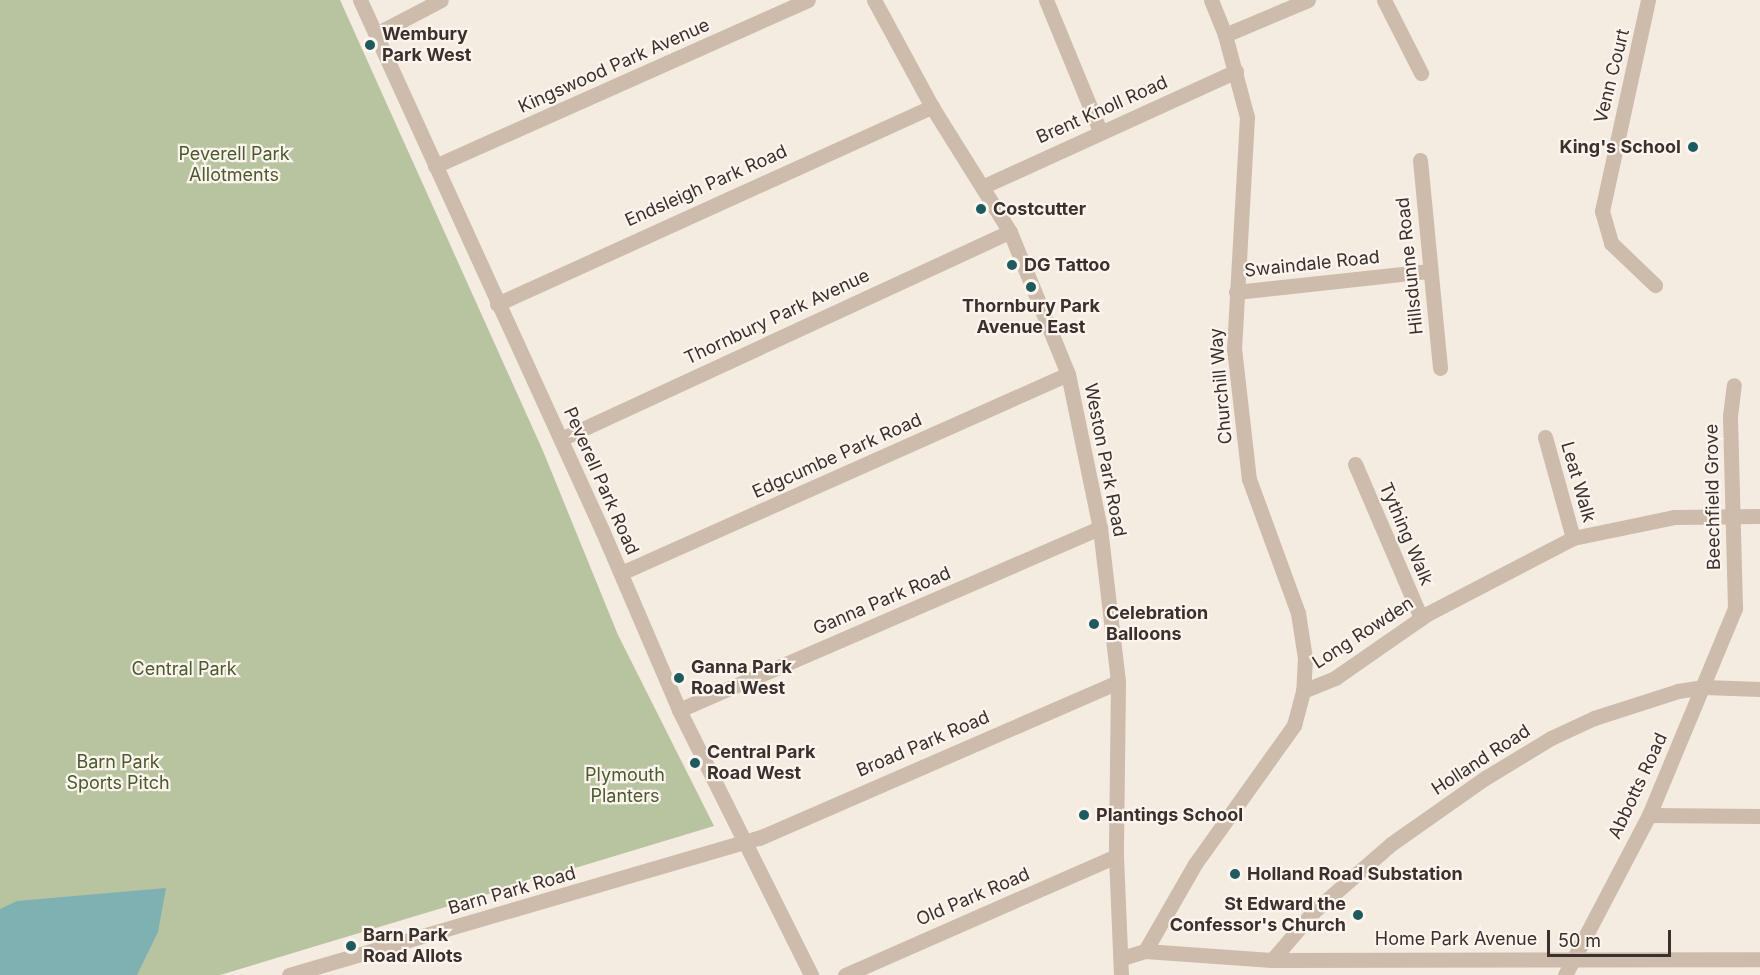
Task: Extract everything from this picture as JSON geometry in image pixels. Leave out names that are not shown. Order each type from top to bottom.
[{"type":"street","name":"Peverell Park Road","points":[[360,0],[497,304],[561,439],[680,710],[744,841],[760,865],[811,975]]},
{"type":"street","points":[[376,34],[441,0]]},
{"type":"street","name":"Kingswood Park Avenue","points":[[435,166],[808,0]]},
{"type":"street","name":"Weston Park Road","points":[[874,0],[932,107],[984,186],[1010,232],[1068,374],[1100,528],[1118,682],[1116,856],[1121,975]]},
{"type":"street","points":[[1046,0],[1100,131]]},
{"type":"street","name":"Churchill Way","points":[[1211,0],[1225,35],[1247,117],[1234,348],[1249,479],[1298,613],[1305,658],[1303,691]]},
{"type":"street","points":[[1225,35],[1308,0]]},
{"type":"street","points":[[1384,0],[1421,73]]},
{"type":"street","name":"Venn Court","points":[[1648,0],[1602,211],[1611,243],[1655,285]]},
{"type":"street","name":"Brent Knoll Road","points":[[984,186],[1100,131],[1236,71]]},
{"type":"street","name":"Endsleigh Park Road","points":[[497,304],[932,107]]},
{"type":"street","name":"Hillsdunne Road","points":[[1420,160],[1428,271],[1440,368]]},
{"type":"street","name":"Thornbury Park Avenue","points":[[561,439],[1010,232]]},
{"type":"street","name":"Swaindale Road","points":[[1236,292],[1428,271]]},
{"type":"street","name":"Edgcumbe Park Road","points":[[621,573],[1068,374]]},
{"type":"street","name":"Beechfield Grove","points":[[1734,385],[1731,515],[1736,608]]},
{"type":"street","name":"Leat Walk","points":[[1545,437],[1573,538]]},
{"type":"street","name":"Tything Walk","points":[[1355,464],[1421,618]]},
{"type":"street","name":"Long Rowden","points":[[1145,951],[1195,864],[1294,725],[1303,691],[1335,678],[1421,618],[1573,538],[1674,517],[1760,516]]},
{"type":"street","name":"Ganna Park Road","points":[[680,710],[1100,528]]},
{"type":"street","name":"Abbotts Road","points":[[1565,975],[1649,815],[1736,608]]},
{"type":"street","name":"Broad Park Road","points":[[744,841],[759,838],[1118,682]]},
{"type":"street","name":"Holland Road","points":[[1272,960],[1313,912],[1357,874],[1485,778],[1594,718],[1704,687],[1760,689]]},
{"type":"street","points":[[1649,815],[1760,816]]},
{"type":"street","name":"Barn Park Road","points":[[289,975],[664,867],[744,841]]},
{"type":"street","name":"Old Park Road","points":[[846,975],[1116,856]]},
{"type":"street","name":"Home Park Avenue","points":[[1122,958],[1145,951],[1272,960],[1760,959]]},
{"type":"green space","points":[[0,0],[340,0],[543,451],[618,635],[714,826],[220,975],[0,975]]},
{"type":"water","points":[[166,888],[158,932],[137,975],[0,975],[0,909],[17,901]]},
{"type":"place","name":"Wembury Park West","points":[[370,45]]},
{"type":"place","name":"King's School","points":[[1693,147]]},
{"type":"place","name":"Costcutter","points":[[981,209]]},
{"type":"place","name":"DG Tattoo","points":[[1012,265]]},
{"type":"place","name":"Thornbury Park Avenue East","points":[[1031,287]]},
{"type":"place","name":"Celebration Balloons","points":[[1094,624]]},
{"type":"place","name":"Ganna Park Road West","points":[[679,678]]},
{"type":"place","name":"Central Park Road West","points":[[695,763]]},
{"type":"place","name":"Plantings School","points":[[1084,815]]},
{"type":"place","name":"Holland Road Substation","points":[[1235,874]]},
{"type":"place","name":"St Edward the Confessor's Church","points":[[1358,915]]},
{"type":"place","name":"Barn Park Road Allots","points":[[351,946]]},
{"type":"park label","name":"Peverell Park Allotments","points":[[234,165]]},
{"type":"park label","name":"Central Park","points":[[184,669]]},
{"type":"park label","name":"Barn Park Sports Pitch","points":[[118,774]]},
{"type":"park label","name":"Plymouth Planters","points":[[625,786]]}]
